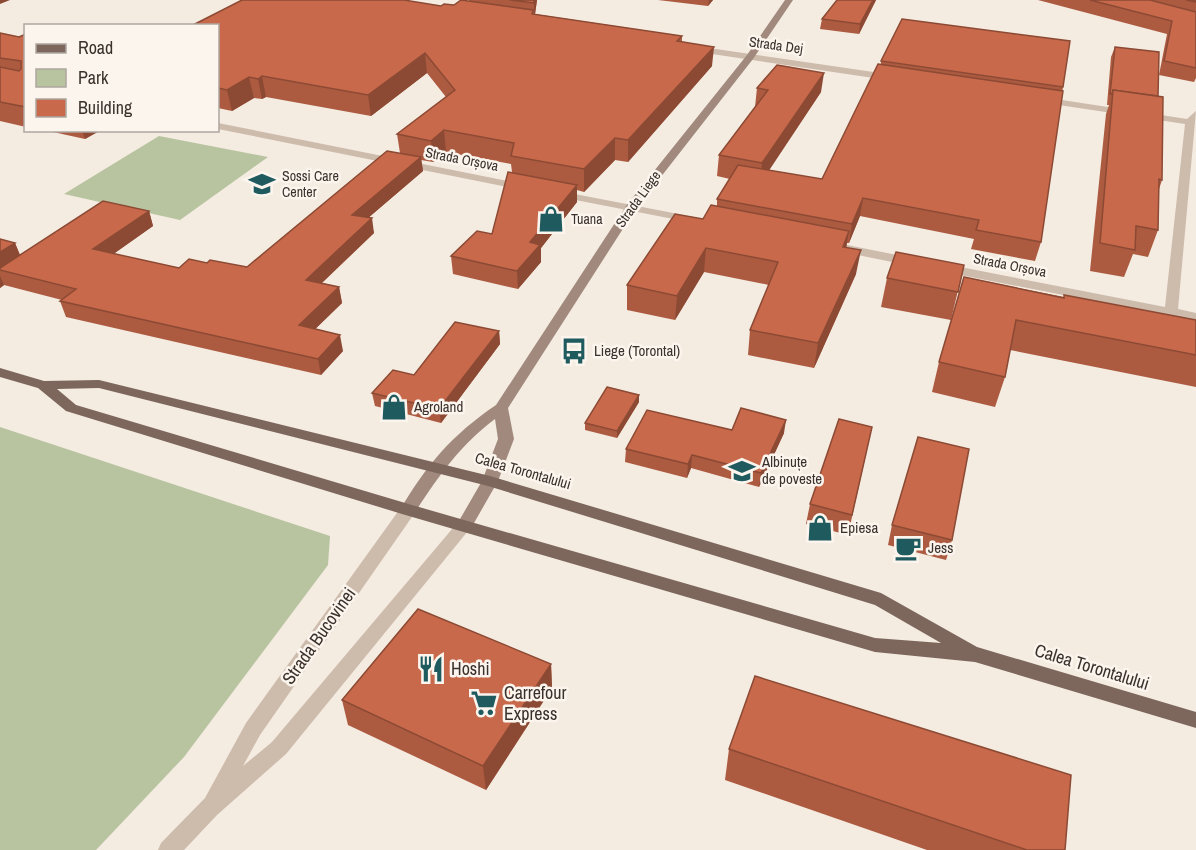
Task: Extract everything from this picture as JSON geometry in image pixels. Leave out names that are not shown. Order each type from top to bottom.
[{"type":"main road","name":"Calea Torontalului","points":[[0,372],[43,385],[99,384],[490,481],[881,600],[975,654]]},
{"type":"main road","name":"Calea Torontalului","points":[[43,385],[71,408],[408,510],[875,645],[975,654],[1196,720]]},
{"type":"street","name":"Strada Liege","points":[[436,468],[470,430],[501,408],[630,208],[750,57],[789,0]]},
{"type":"street","name":"Strada Dej","points":[[679,47],[904,80]]},
{"type":"street","points":[[1030,98],[1193,118],[1171,312]]},
{"type":"street","name":"Strada Orșova","points":[[219,126],[530,188]]},
{"type":"street","points":[[552,192],[711,223]]},
{"type":"street","name":"Strada Orșova","points":[[827,246],[1196,317]]},
{"type":"street","points":[[464,526],[490,481],[506,439],[501,408]]},
{"type":"street","name":"Strada Bucovinei","points":[[209,808],[253,729],[436,468]]},
{"type":"street","name":"Strada Bucovinei","points":[[169,850],[209,808],[279,748],[464,526]]},
{"type":"green space","points":[[159,136],[268,157],[180,220],[64,194]]},
{"type":"green space","points":[[0,427],[330,536],[328,565],[184,757],[96,850],[0,850]]},
{"type":"building","points":[[242,0],[404,0],[441,6],[454,5],[461,0],[533,10],[532,14],[682,36],[677,41],[714,47],[628,140],[615,138],[584,169],[511,156],[514,143],[444,130],[431,141],[397,134],[455,90],[425,53],[368,95],[262,76],[258,79],[249,77],[227,90],[219,88],[219,24],[195,24]]},
{"type":"building","points":[[510,0],[534,0],[534,3]]},
{"type":"building","points":[[837,0],[873,0],[860,24],[822,19]]},
{"type":"building","points":[[1090,0],[1150,0],[1196,12],[1196,68],[1164,61],[1172,21]]},
{"type":"building","points":[[902,19],[1070,41],[1063,87],[881,61]]},
{"type":"building","points":[[0,33],[19,37],[24,35],[24,107],[0,102],[0,67],[19,71],[21,61],[0,58]]},
{"type":"building","points":[[1115,47],[1159,52],[1158,96],[1113,90],[1110,94]]},
{"type":"building","points":[[878,64],[1063,91],[1041,242],[976,230],[979,220],[863,198],[852,224],[717,199],[738,165],[822,179]]},
{"type":"building","points":[[777,65],[824,73],[762,163],[719,155],[768,90],[757,88]]},
{"type":"building","points":[[1113,90],[1163,97],[1162,180],[1159,179],[1158,230],[1136,226],[1135,250],[1100,243]]},
{"type":"building","points":[[387,151],[421,157],[352,215],[372,218],[306,280],[339,287],[299,325],[340,335],[318,359],[60,301],[76,289],[0,270],[103,201],[149,211],[93,249],[179,268],[189,259],[207,263],[210,260],[247,267]]},
{"type":"building","points":[[508,172],[577,185],[530,242],[540,245],[517,271],[451,256],[477,231],[492,234]]},
{"type":"building","points":[[711,205],[849,231],[843,247],[861,250],[818,343],[750,330],[778,262],[706,248],[677,296],[627,285],[675,214],[703,219]]},
{"type":"building","points":[[0,239],[15,243],[0,252]]},
{"type":"building","points":[[896,252],[964,265],[958,292],[887,278]]},
{"type":"building","points":[[964,277],[1064,298],[1064,295],[1196,320],[1196,355],[1016,320],[1005,377],[939,362]]},
{"type":"building","points":[[455,322],[499,331],[439,409],[372,393],[393,370],[414,375]]},
{"type":"building","points":[[607,387],[639,395],[617,431],[585,423]]},
{"type":"building","points":[[741,408],[786,420],[761,473],[692,455],[688,464],[626,449],[647,410],[732,430]]},
{"type":"building","points":[[839,419],[872,427],[852,515],[810,504]]},
{"type":"building","points":[[918,437],[969,449],[952,540],[892,525]]},
{"type":"building","points":[[418,609],[551,664],[483,766],[342,700]]},
{"type":"building","points":[[755,676],[1071,775],[1065,850],[1027,850],[729,749]]},
{"type":"place","name":"Sossi Care Center","points":[[262,184]]},
{"type":"place","name":"Tuana","points":[[551,219]]},
{"type":"place","name":"Liege (Torontal)","points":[[574,351]]},
{"type":"place","name":"Agroland","points":[[394,407]]},
{"type":"place","name":"Albinuțe de poveste","points":[[742,471]]},
{"type":"place","name":"Epiesa","points":[[820,528]]},
{"type":"place","name":"Jess","points":[[908,548]]},
{"type":"place","name":"Hoshi","points":[[431,669]]},
{"type":"place","name":"Carrefour Express","points":[[484,703]]}]
